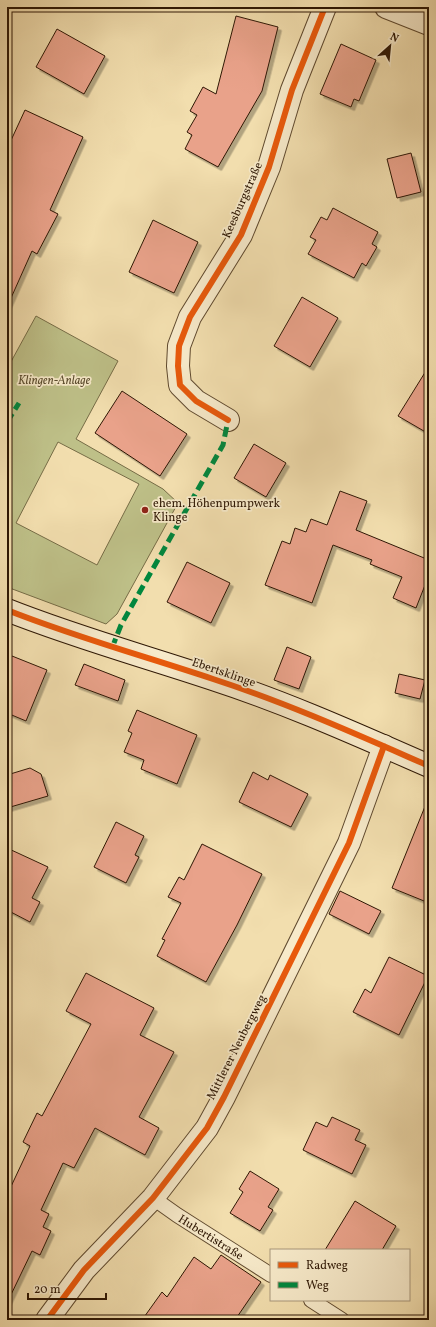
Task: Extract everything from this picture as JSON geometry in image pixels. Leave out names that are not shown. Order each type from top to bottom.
[{"type":"street","name":"Keesburgstraße","points":[[228,420],[196,401],[180,386],[178,366],[180,346],[190,318],[241,235],[269,167],[292,90],[325,7]]},
{"type":"street","points":[[386,7],[429,24]]},
{"type":"street","name":"Ebertsklinge","points":[[7,610],[92,642],[222,682],[279,703],[429,766]]},
{"type":"street","name":"Mittlerer Neubergweg","points":[[47,1320],[84,1270],[153,1198],[207,1128],[224,1097],[349,843],[384,746]]},
{"type":"lane","name":"Hubertistraße","points":[[153,1198],[270,1274]]},
{"type":"lane","points":[[313,1301],[342,1320]]},
{"type":"green space","name":"Klingen-Anlage","points":[[36,316],[118,361],[76,439],[163,489],[178,503],[117,614],[106,624],[7,587],[7,369]],"holes":[[[58,442],[139,484],[97,565],[16,523]]]},
{"type":"building","points":[[236,16],[278,27],[262,91],[218,167],[185,149],[192,135],[187,132],[197,115],[190,111],[203,87],[216,94]]},
{"type":"building","points":[[57,29],[105,56],[84,94],[36,67]]},
{"type":"building","points":[[341,44],[376,60],[359,101],[354,99],[351,107],[320,94]]},
{"type":"building","points":[[25,110],[83,137],[50,210],[58,214],[37,254],[32,251],[7,307],[7,149]]},
{"type":"building","points":[[411,153],[421,192],[397,198],[387,159]]},
{"type":"building","points":[[333,208],[378,232],[372,244],[377,247],[366,266],[362,263],[354,278],[308,254],[316,240],[310,237],[321,217],[327,220]]},
{"type":"building","points":[[153,220],[198,242],[174,293],[129,272]]},
{"type":"building","points":[[302,297],[338,318],[310,367],[274,346]]},
{"type":"building","points":[[429,366],[429,434],[398,416]]},
{"type":"building","points":[[122,391],[187,434],[160,476],[95,433]]},
{"type":"building","points":[[254,444],[286,463],[266,497],[234,478]]},
{"type":"building","points":[[340,491],[367,501],[356,530],[429,560],[429,575],[416,608],[393,598],[402,577],[370,564],[372,560],[333,545],[312,603],[265,585],[282,541],[290,544],[295,528],[306,532],[311,519],[327,525]]},
{"type":"building","points":[[187,562],[230,583],[211,623],[167,602]]},
{"type":"building","points":[[287,647],[311,657],[299,689],[274,680]]},
{"type":"building","points":[[7,654],[47,670],[26,721],[7,713]]},
{"type":"building","points":[[84,664],[125,680],[118,701],[75,685]]},
{"type":"building","points":[[399,674],[425,680],[420,699],[395,693]]},
{"type":"building","points":[[137,710],[197,735],[177,784],[141,769],[144,760],[124,752],[132,733],[128,731]]},
{"type":"building","points":[[30,768],[41,774],[48,796],[7,808],[7,775]]},
{"type":"building","points":[[253,772],[268,780],[270,775],[308,794],[291,827],[239,802]]},
{"type":"building","points":[[429,799],[429,903],[392,888]]},
{"type":"building","points":[[116,822],[144,836],[135,855],[139,857],[126,883],[94,867]]},
{"type":"building","points":[[202,844],[262,874],[237,925],[206,982],[157,956],[165,940],[162,939],[181,903],[168,897],[179,877],[184,880]]},
{"type":"building","points":[[7,848],[48,867],[32,898],[40,902],[30,922],[7,910]]},
{"type":"building","points":[[340,891],[381,911],[369,934],[329,914]]},
{"type":"building","points":[[389,957],[428,976],[399,1035],[353,1012],[365,989],[371,993]]},
{"type":"building","points":[[86,973],[154,1008],[140,1035],[174,1052],[139,1117],[159,1128],[145,1155],[95,1128],[74,1168],[63,1163],[41,1210],[49,1214],[43,1227],[51,1231],[40,1255],[32,1251],[7,1303],[7,1195],[30,1146],[23,1142],[37,1113],[42,1116],[91,1024],[66,1011]]},
{"type":"building","points":[[332,1117],[360,1130],[355,1140],[366,1145],[352,1174],[303,1150],[316,1122],[327,1127]]},
{"type":"building","points":[[250,1171],[279,1189],[268,1207],[273,1210],[260,1231],[230,1213],[243,1192],[239,1189]]},
{"type":"building","points":[[355,1201],[396,1226],[383,1249],[326,1249]]},
{"type":"building","points":[[221,1255],[261,1282],[235,1320],[142,1320],[162,1292],[167,1297],[194,1257],[211,1269]]},
{"type":"marked path","points":[[7,422],[19,403]]},
{"type":"marked path","points":[[112,648],[121,625],[223,445],[228,420]]},
{"type":"cycle path","points":[[228,420],[196,401],[180,385],[178,366],[179,346],[190,317],[241,235],[269,167],[292,90],[325,7]]},
{"type":"cycle path","points":[[7,610],[58,629],[241,688],[322,720],[429,766]]},
{"type":"cycle path","points":[[47,1320],[84,1270],[153,1198],[207,1128],[224,1097],[349,843],[384,746]]},
{"type":"place","name":"ehem. Höhenpumpwerk Klinge","points":[[145,510]]}]
